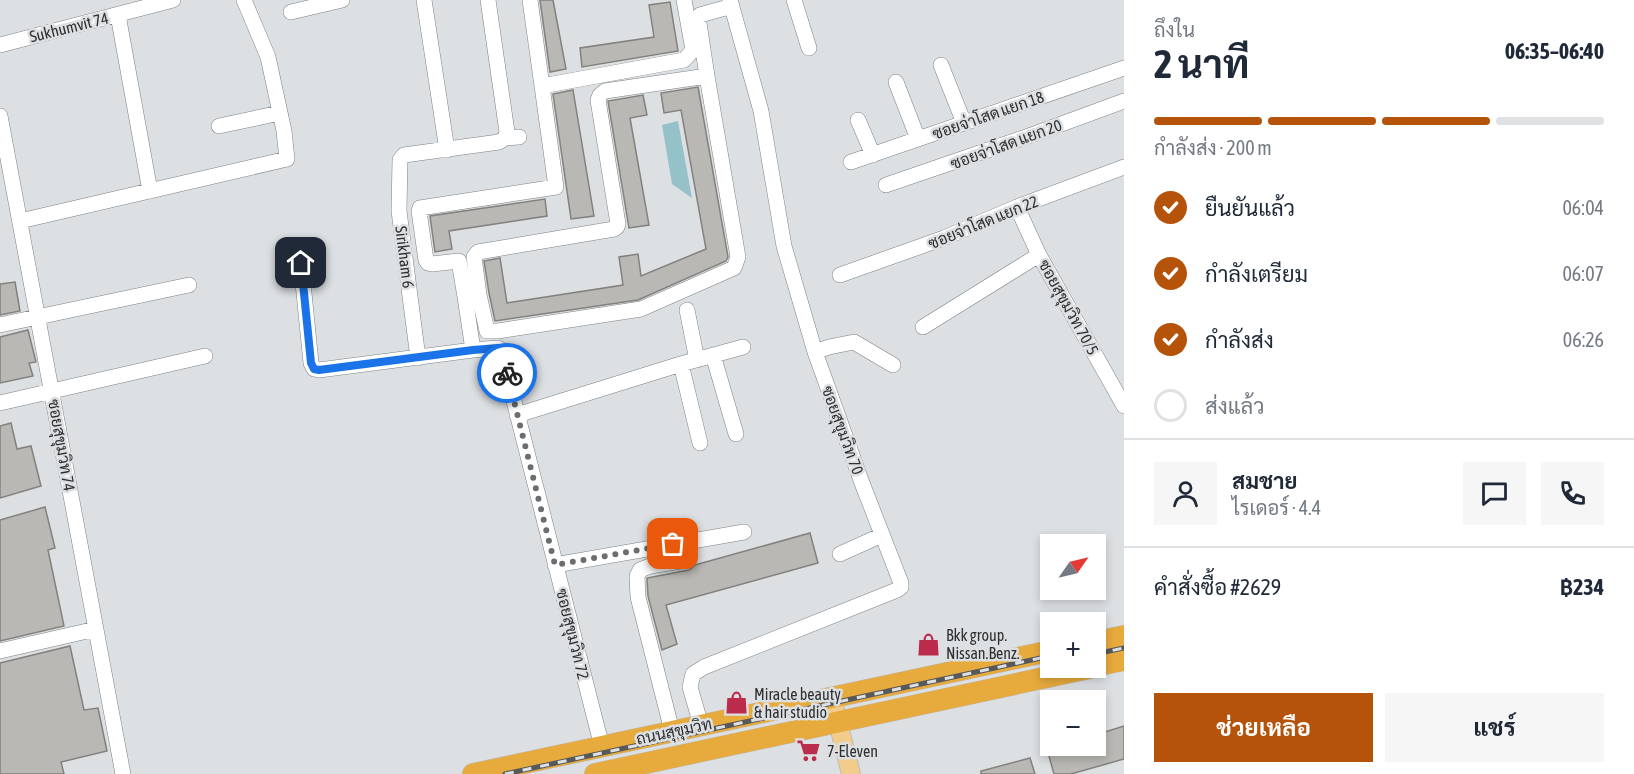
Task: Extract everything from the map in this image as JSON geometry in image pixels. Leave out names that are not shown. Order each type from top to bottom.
[{"type":"highway","points":[[1106,640],[1124,636]]},
{"type":"highway","name":"ถนนสุขุมวิท","points":[[473,774],[1040,653]]},
{"type":"highway","points":[[1106,664],[1124,660]]},
{"type":"highway","name":"ถนนสุขุมวิท","points":[[595,774],[1043,678]]},
{"type":"main road","points":[[832,698],[850,774]]},
{"type":"street","name":"Sukhumvit 74","points":[[0,45],[173,0]]},
{"type":"street","points":[[20,221],[284,160],[288,157],[268,57],[244,0]]},
{"type":"street","points":[[291,12],[342,0]]},
{"type":"street","points":[[424,0],[447,150],[512,138],[507,132],[488,0]]},
{"type":"street","points":[[530,0],[556,187],[422,208],[419,211],[426,260],[432,264],[459,261],[487,332],[641,309],[734,268],[738,257],[698,16],[731,3]]},
{"type":"street","points":[[542,86],[684,60],[693,50],[684,0]]},
{"type":"street","points":[[794,0],[809,48]]},
{"type":"street","name":"ซอยสุขุมวิท 70","points":[[701,725],[690,687],[693,674],[704,667],[901,587],[815,352],[784,246],[761,111],[731,3]]},
{"type":"street","points":[[118,15],[150,191]]},
{"type":"street","points":[[941,65],[964,123]]},
{"type":"street","name":"ซอยจ่าโสด แยก 18","points":[[851,162],[1124,68]]},
{"type":"street","points":[[301,263],[311,363],[314,369],[473,350],[472,296],[474,257],[478,252],[617,227],[598,100],[600,94],[605,91],[707,76]]},
{"type":"street","points":[[896,82],[918,139]]},
{"type":"street","name":"ซอยจ่าโสด แยก 20","points":[[886,185],[1124,101]]},
{"type":"street","points":[[219,126],[280,112]]},
{"type":"street","name":"ซอยสุขุมวิท 74","points":[[0,116],[2,137],[20,221],[123,774]]},
{"type":"street","points":[[858,120],[873,155]]},
{"type":"street","name":"Sirikham 6","points":[[418,358],[399,211],[400,160],[404,155],[447,150]]},
{"type":"street","name":"ซอยจ่าโสด แยก 22","points":[[840,275],[944,238],[1017,207],[1124,167]]},
{"type":"street","name":"ซอยสุขุมวิท 70/5","points":[[1017,207],[1040,255],[1124,406]]},
{"type":"street","points":[[923,327],[1040,255]]},
{"type":"street","points":[[0,325],[189,285]]},
{"type":"street","points":[[687,310],[697,360]]},
{"type":"street","points":[[815,352],[829,346],[854,342],[893,365]]},
{"type":"street","points":[[518,415],[743,347]]},
{"type":"street","name":"ซอยสุขุมวิท 72","points":[[473,350],[498,348],[502,352],[602,747]]},
{"type":"street","points":[[713,355],[736,434]]},
{"type":"street","points":[[0,403],[205,356]]},
{"type":"street","points":[[681,364],[700,443]]},
{"type":"street","points":[[555,565],[744,532]]},
{"type":"street","points":[[840,554],[882,535]]},
{"type":"street","points":[[672,731],[638,597],[637,576],[640,570],[650,566],[687,560]]},
{"type":"street","points":[[0,651],[96,629]]},
{"type":"water","points":[[678,121],[692,198],[672,184],[662,125]]},
{"type":"building","points":[[540,0],[553,0],[566,69],[550,72]]},
{"type":"building","points":[[670,2],[678,51],[582,67],[580,48],[654,37],[649,5]]},
{"type":"building","points":[[698,87],[728,257],[726,261],[638,300],[495,321],[484,261],[500,258],[507,303],[623,285],[619,257],[638,254],[641,276],[706,249],[681,110],[664,113],[661,93]]},
{"type":"building","points":[[573,90],[594,216],[571,219],[553,94]]},
{"type":"building","points":[[643,95],[647,115],[630,118],[649,225],[629,228],[608,101]]},
{"type":"building","points":[[545,199],[547,216],[449,231],[452,249],[435,252],[430,216]]},
{"type":"building","points":[[15,282],[20,311],[0,315],[0,284]]},
{"type":"building","points":[[28,330],[36,362],[29,363],[33,376],[0,383],[0,337]]},
{"type":"building","points":[[11,423],[17,449],[31,446],[41,486],[0,498],[0,426]]},
{"type":"building","points":[[45,507],[55,548],[48,550],[64,626],[0,641],[0,520]]},
{"type":"building","points":[[810,533],[818,563],[666,605],[677,644],[662,650],[648,596],[647,578],[689,570],[695,565]]},
{"type":"building","points":[[70,646],[84,710],[98,708],[107,751],[61,762],[64,774],[0,774],[0,663]]},
{"type":"building","points":[[1124,726],[1124,759],[1071,774],[1054,774],[1049,756],[1106,756],[1106,732]]},
{"type":"building","points":[[1030,758],[1035,774],[981,774],[981,771]]},
{"type":"railway","points":[[1106,652],[1124,648]]},
{"type":"railway","points":[[505,774],[1040,658]]},
{"type":"way so far","points":[[507,373],[555,565],[673,544]]},
{"type":"place","name":"Bkk group. Nissan.Benz.","points":[[928,644]]},
{"type":"place","name":"Miracle beauty & hair studio","points":[[736,703]]},
{"type":"place","name":"7-Eleven","points":[[809,751]]},
{"type":"route","points":[[301,263],[311,363],[314,369],[498,348],[502,352],[507,373]]}]
